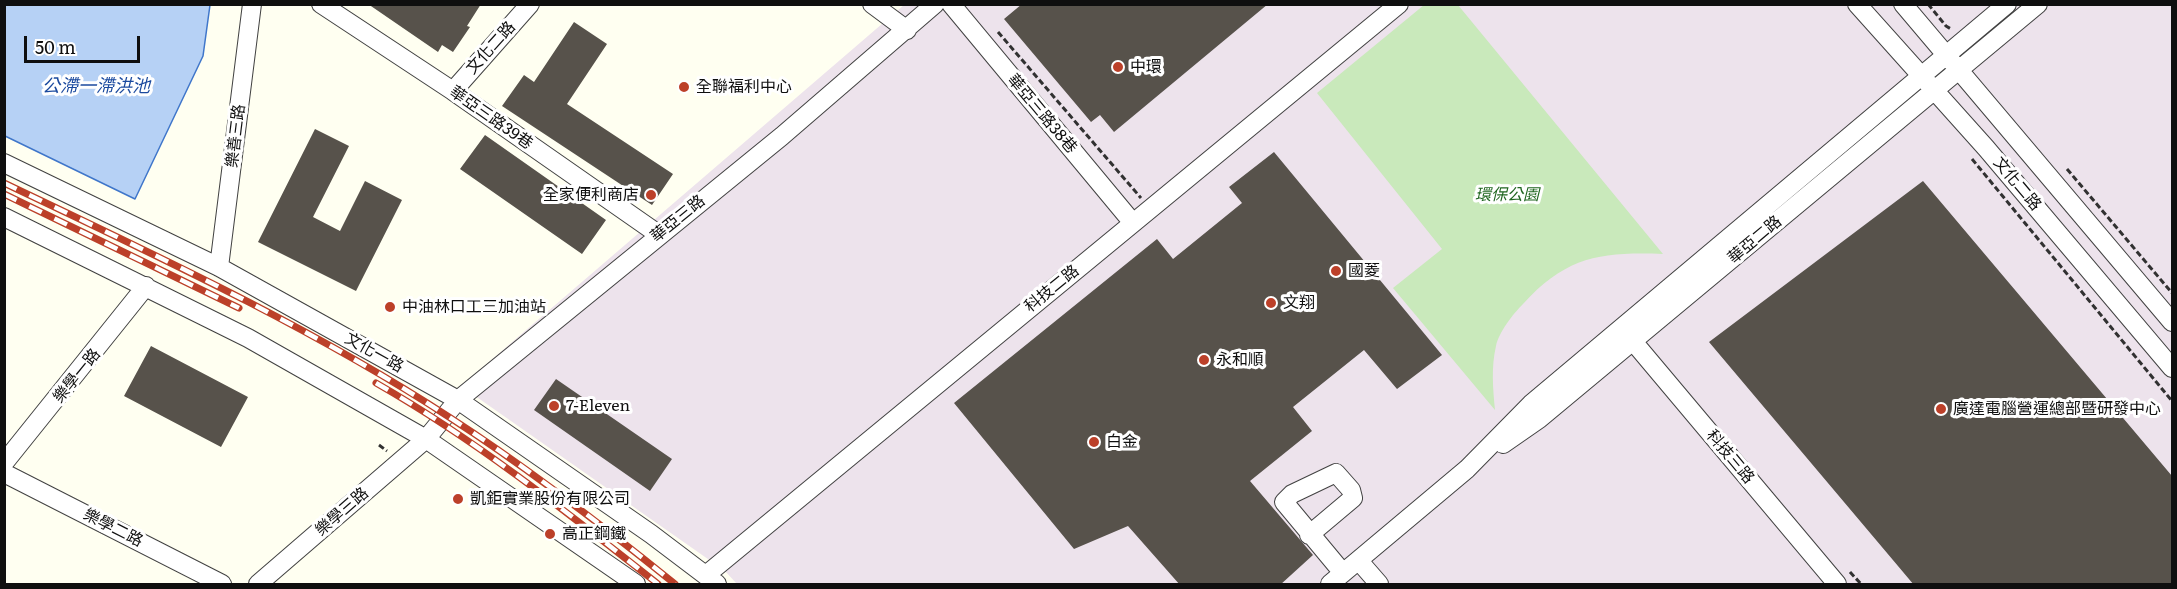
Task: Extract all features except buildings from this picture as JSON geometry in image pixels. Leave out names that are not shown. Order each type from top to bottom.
[{"type":"street","name":"樂善三路","points":[[219,267],[252,4]]},
{"type":"street","name":"華亞三路39巷","points":[[321,4],[453,91],[658,234]]},
{"type":"street","name":"文化二路","points":[[453,91],[530,4]]},
{"type":"street","points":[[872,4],[907,30]]},
{"type":"street","name":"華亞三路","points":[[426,439],[458,400],[658,234],[782,136],[935,4]]},
{"type":"street","name":"華亞三路38巷","points":[[951,4],[1133,223]]},
{"type":"street","name":"科技二路","points":[[712,580],[1133,223],[1399,4]]},
{"type":"street","name":"文化二路","points":[[1857,4],[2172,368]]},
{"type":"street","name":"文化二路","points":[[1903,4],[2172,322]]},
{"type":"street","name":"華亞二路","points":[[1336,579],[1467,468],[1539,419],[1628,335],[1921,76],[2007,4]]},
{"type":"street","name":"華亞二路","points":[[1628,335],[1935,92],[2038,4]]},
{"type":"street","name":"文化一路","points":[[4,164],[219,267],[458,400],[712,580]]},
{"type":"street","points":[[4,216],[248,339],[426,439],[636,585]]},
{"type":"street","name":"樂學一路","points":[[4,464],[146,286]]},
{"type":"street","name":"科技三路","points":[[1628,335],[1837,585]]},
{"type":"street","name":"樂學三路","points":[[258,585],[426,439]]},
{"type":"street","name":"樂學二路","points":[[4,473],[222,585]]},
{"type":"street","points":[[1309,535],[1336,579]]},
{"type":"street","points":[[1359,561],[1379,585]]},
{"type":"path","points":[[1928,4],[1946,26],[1953,29],[1954,26]]},
{"type":"path","points":[[997,31],[1142,200]]},
{"type":"path","points":[[1965,152],[2172,400]]},
{"type":"path","points":[[2065,168],[2172,293]]},
{"type":"path","points":[[1846,566],[1861,585]]},
{"type":"shaded area","points":[[904,5],[2172,5],[2172,584],[737,584],[725,571],[461,386]]},
{"type":"green space","name":"環保公園","points":[[1424,5],[1458,5],[1663,254],[1621,254],[1586,260],[1570,267],[1539,288],[1511,318],[1498,341],[1493,370],[1495,410],[1393,288],[1442,249],[1317,93]]},
{"type":"water","name":"公滯一滯洪池","points":[[4,5],[210,5],[203,56],[135,199],[5,136]]},
{"type":"railway","points":[[4,183],[231,293],[342,352],[396,384],[478,436],[536,477],[675,584]]},
{"type":"railway","points":[[4,194],[239,308]]},
{"type":"railway","points":[[376,383],[450,428],[556,504],[658,584]]},
{"type":"place","name":"中環","points":[[1118,67]]},
{"type":"place","name":"全聯福利中心","points":[[684,87]]},
{"type":"place","name":"全家便利商店","points":[[651,195]]},
{"type":"place","name":"國菱","points":[[1336,271]]},
{"type":"place","name":"文翔","points":[[1271,303]]},
{"type":"place","name":"中油林口工三加油站","points":[[390,307]]},
{"type":"place","name":"永和順","points":[[1204,360]]},
{"type":"place","name":"7-Eleven","points":[[554,406]]},
{"type":"place","name":"廣達電腦營運總部暨研發中心","points":[[1941,409]]},
{"type":"place","name":"白金","points":[[1094,442]]},
{"type":"place","name":"凱鉅實業股份有限公司","points":[[458,499]]},
{"type":"place","name":"高正鋼鐵","points":[[550,534]]}]
